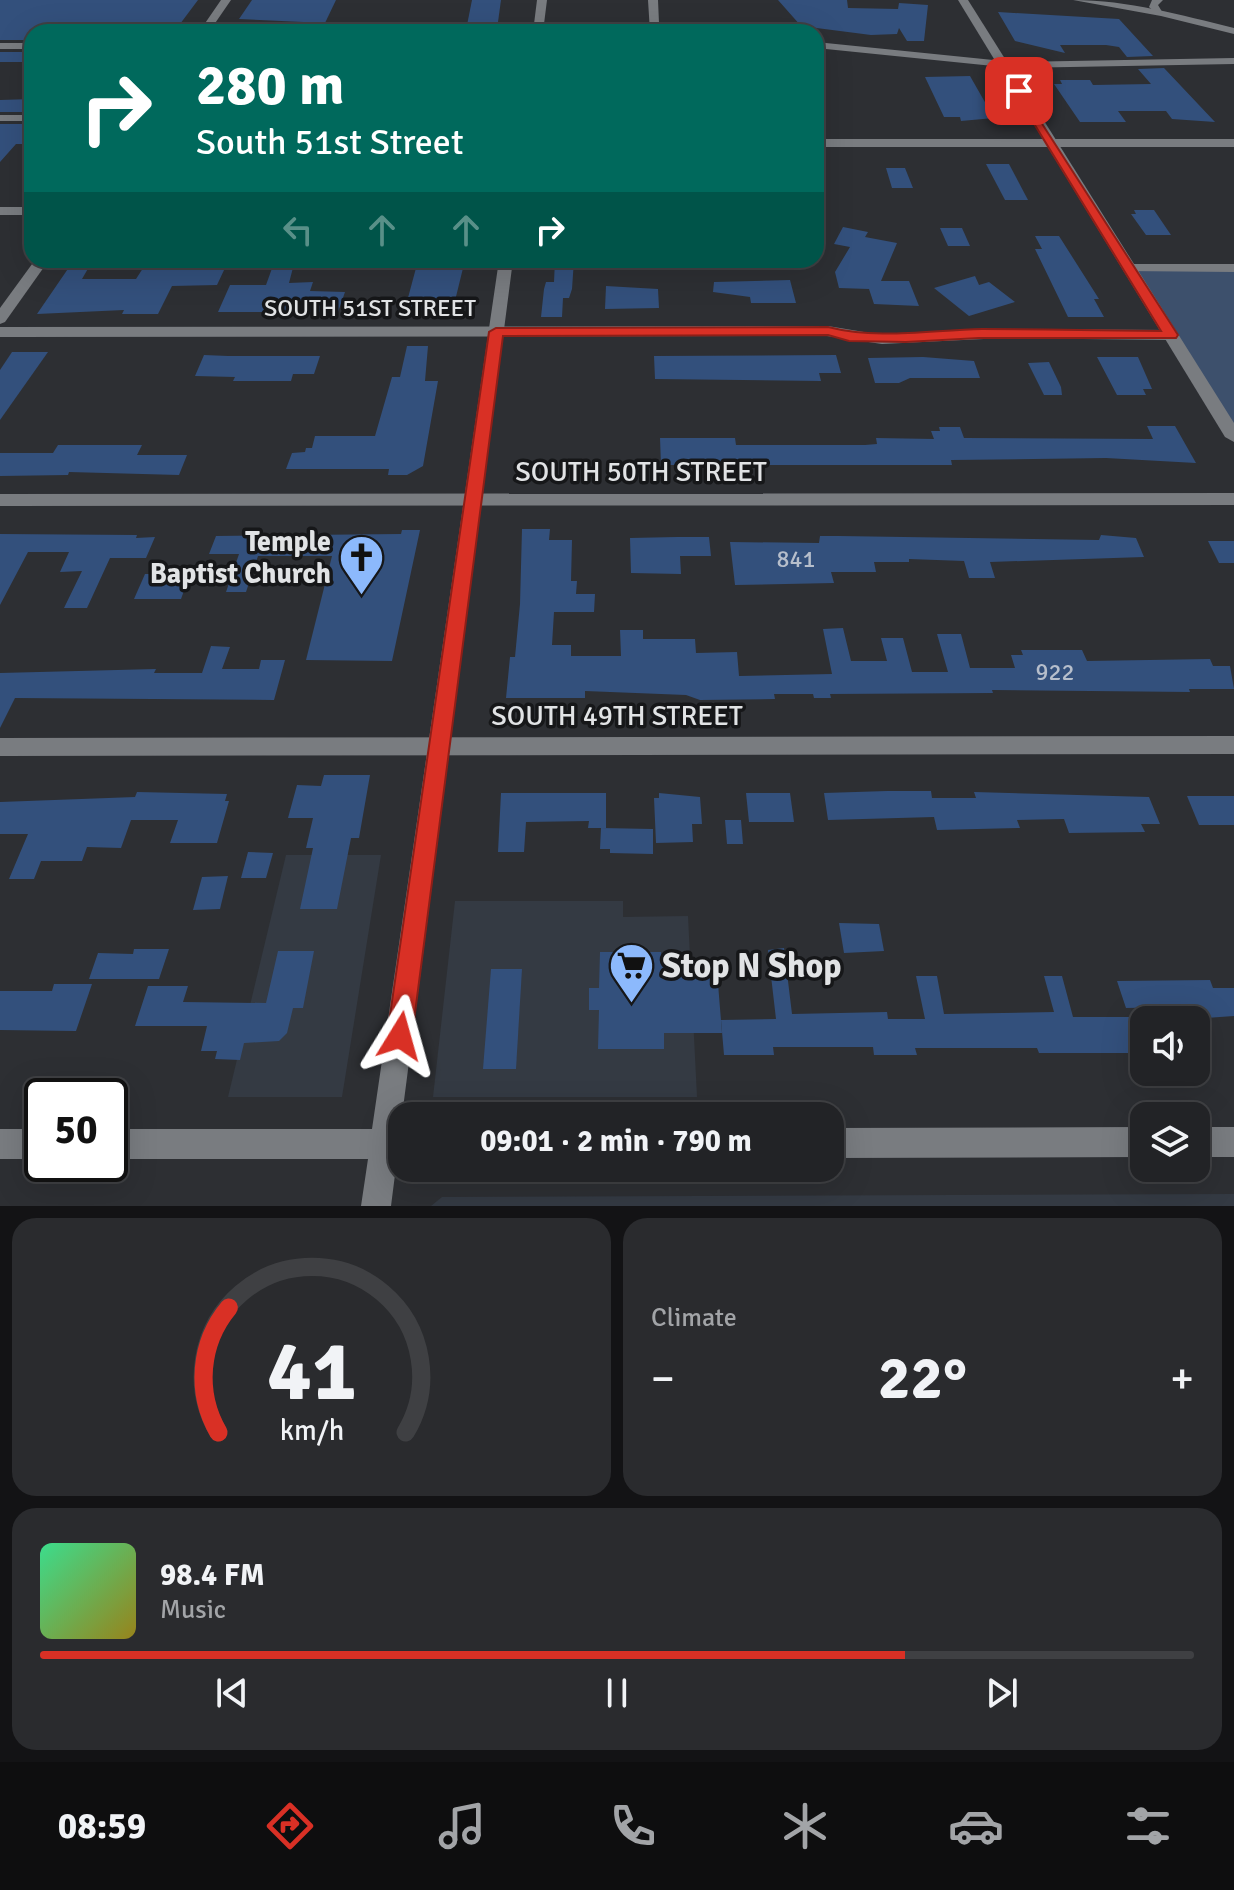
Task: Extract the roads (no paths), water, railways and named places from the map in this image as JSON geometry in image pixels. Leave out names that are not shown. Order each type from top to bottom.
[{"type":"street","points":[[210,24],[226,0]]},
{"type":"street","points":[[539,24],[542,0]]},
{"type":"street","points":[[653,0],[655,24]]},
{"type":"street","points":[[963,0],[1234,437]]},
{"type":"street","points":[[1078,0],[1161,13],[1234,31]]},
{"type":"street","points":[[1158,0],[1152,5],[1161,13]]},
{"type":"street","points":[[0,46],[24,46]]},
{"type":"street","points":[[824,46],[1002,64],[1098,66],[1234,61]]},
{"type":"street","points":[[0,118],[24,118]]},
{"type":"street","points":[[824,143],[1234,143]]},
{"type":"street","points":[[0,211],[24,211]]},
{"type":"street","points":[[0,319],[36,268]]},
{"type":"street","points":[[398,1102],[440,746],[505,268]]},
{"type":"street","points":[[1129,268],[1234,268]]},
{"type":"street","name":"SOUTH 51ST STREET","points":[[0,332],[828,331],[849,337],[906,338],[979,334],[1171,335]]},
{"type":"street","name":"SOUTH 50TH STREET","points":[[0,500],[1234,499]]},
{"type":"street","name":"SOUTH 49TH STREET","points":[[0,747],[1234,745]]},
{"type":"street","points":[[844,1143],[1130,1142]]},
{"type":"street","points":[[1210,1142],[1234,1142]]},
{"type":"street","points":[[0,1144],[24,1144]]},
{"type":"street","points":[[128,1144],[388,1144]]},
{"type":"street","points":[[376,1206],[388,1162]]},
{"type":"place","name":"Temple Baptist Church","points":[[362,597]]},
{"type":"place","name":"Stop N Shop","points":[[631,1005]]}]
